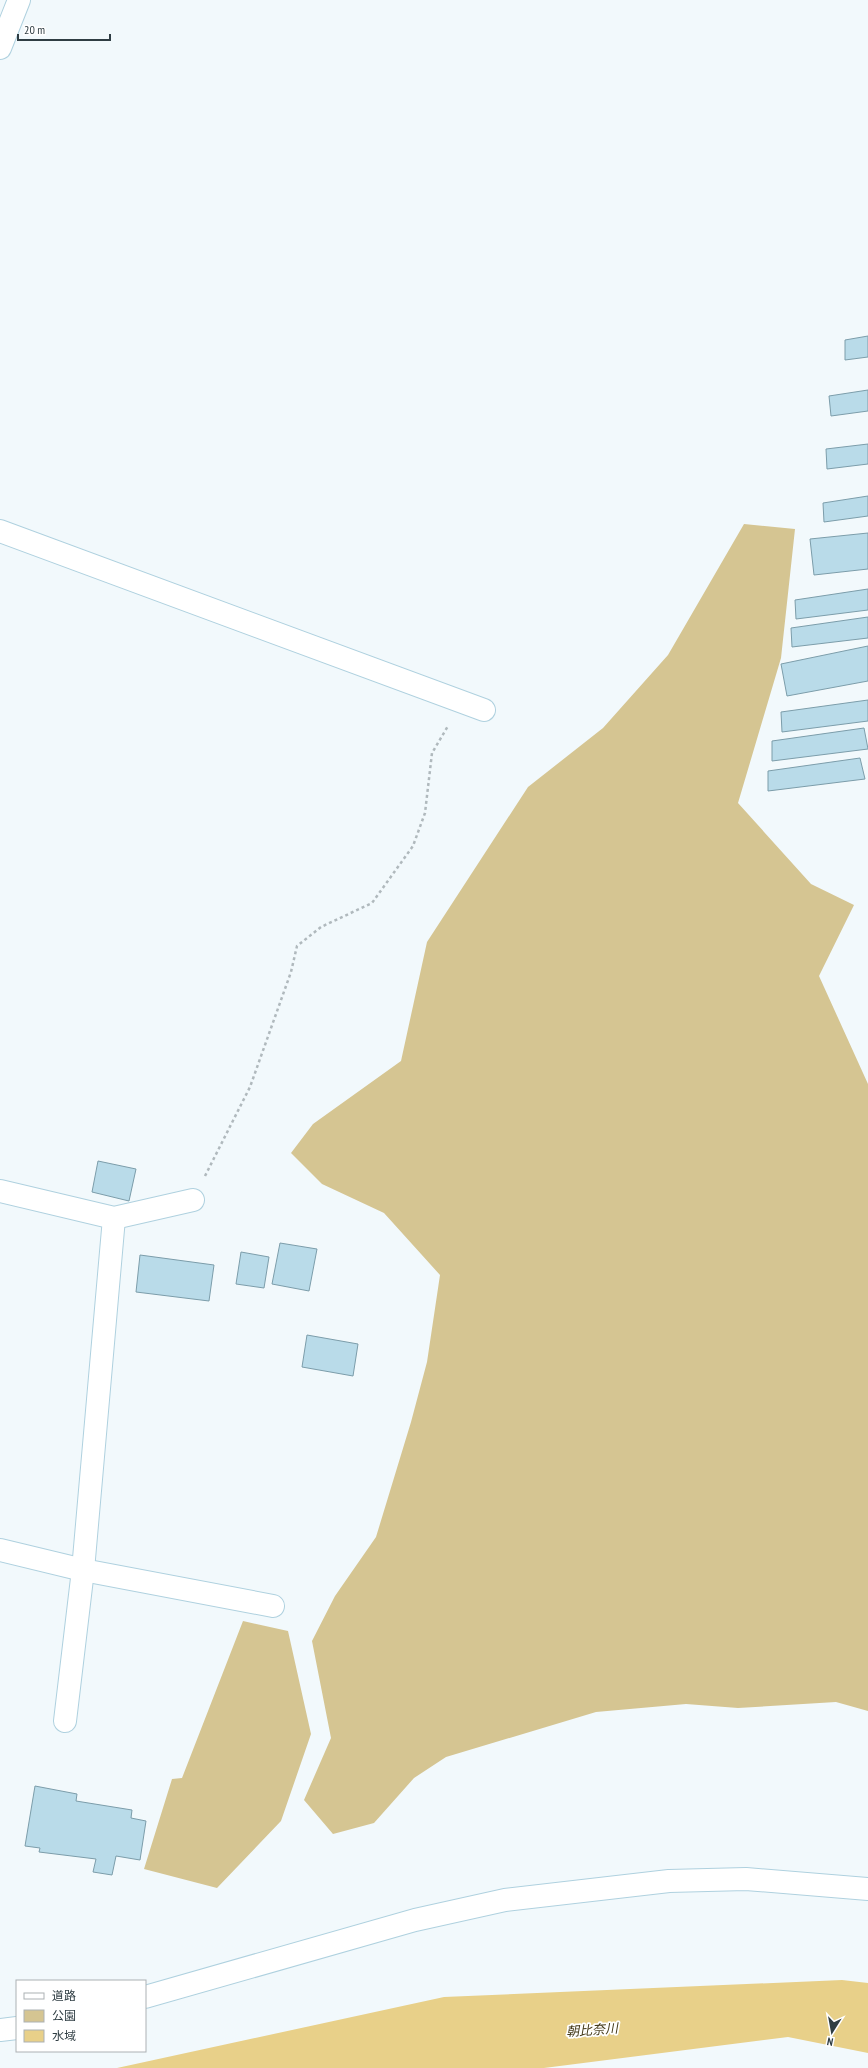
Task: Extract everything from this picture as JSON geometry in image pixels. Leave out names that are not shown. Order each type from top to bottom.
[{"type":"street","points":[[0,48],[19,0]]},
{"type":"street","points":[[0,531],[484,710]]},
{"type":"street","points":[[0,1191],[114,1218],[193,1200]]},
{"type":"street","points":[[65,1721],[83,1570],[114,1218]]},
{"type":"street","points":[[0,1550],[83,1570],[273,1606]]},
{"type":"street","points":[[146,1997],[416,1920],[505,1900],[669,1881],[746,1879],[868,1889]]},
{"type":"street","points":[[0,2030],[16,2028]]},
{"type":"path","points":[[193,1200],[250,1087],[291,972],[297,946],[321,927],[372,903],[413,846],[425,813],[432,753],[462,702]]},
{"type":"green space","points":[[744,524],[795,529],[781,658],[738,803],[811,884],[854,905],[819,976],[868,1084],[868,1711],[836,1702],[738,1708],[686,1704],[596,1712],[446,1757],[414,1778],[374,1823],[333,1834],[304,1800],[331,1738],[312,1641],[335,1596],[376,1537],[411,1422],[427,1362],[440,1275],[384,1213],[322,1184],[291,1153],[313,1124],[401,1061],[427,942],[528,787],[603,728],[668,655]]},
{"type":"green space","points":[[243,1621],[288,1631],[311,1734],[281,1821],[217,1888],[144,1869],[172,1779],[182,1778]]},
{"type":"water","name":"朝比奈川","points":[[842,1980],[868,1983],[868,2053],[788,2037],[544,2068],[117,2068],[444,1997]]},
{"type":"building","points":[[868,336],[868,357],[845,360],[845,340]]},
{"type":"building","points":[[868,390],[868,411],[831,416],[829,396]]},
{"type":"building","points":[[868,444],[868,464],[827,469],[826,449]]},
{"type":"building","points":[[868,496],[868,516],[824,522],[823,503]]},
{"type":"building","points":[[868,533],[868,569],[814,575],[810,539]]},
{"type":"building","points":[[868,589],[868,610],[796,619],[795,600]]},
{"type":"building","points":[[868,617],[868,638],[792,647],[791,628]]},
{"type":"building","points":[[868,646],[868,681],[787,696],[781,664]]},
{"type":"building","points":[[868,700],[868,721],[782,732],[781,712]]},
{"type":"building","points":[[864,728],[868,749],[772,761],[772,741]]},
{"type":"building","points":[[860,758],[865,779],[768,791],[768,771]]},
{"type":"building","points":[[98,1161],[136,1169],[129,1201],[92,1192]]},
{"type":"building","points":[[280,1243],[317,1249],[309,1291],[272,1284]]},
{"type":"building","points":[[241,1252],[269,1257],[264,1288],[236,1284]]},
{"type":"building","points":[[140,1255],[214,1265],[209,1301],[136,1292]]},
{"type":"building","points":[[307,1335],[358,1344],[353,1376],[302,1367]]},
{"type":"building","points":[[35,1786],[77,1794],[76,1801],[132,1810],[131,1818],[146,1821],[140,1860],[116,1856],[112,1875],[93,1872],[96,1859],[39,1852],[40,1848],[25,1846]]}]
